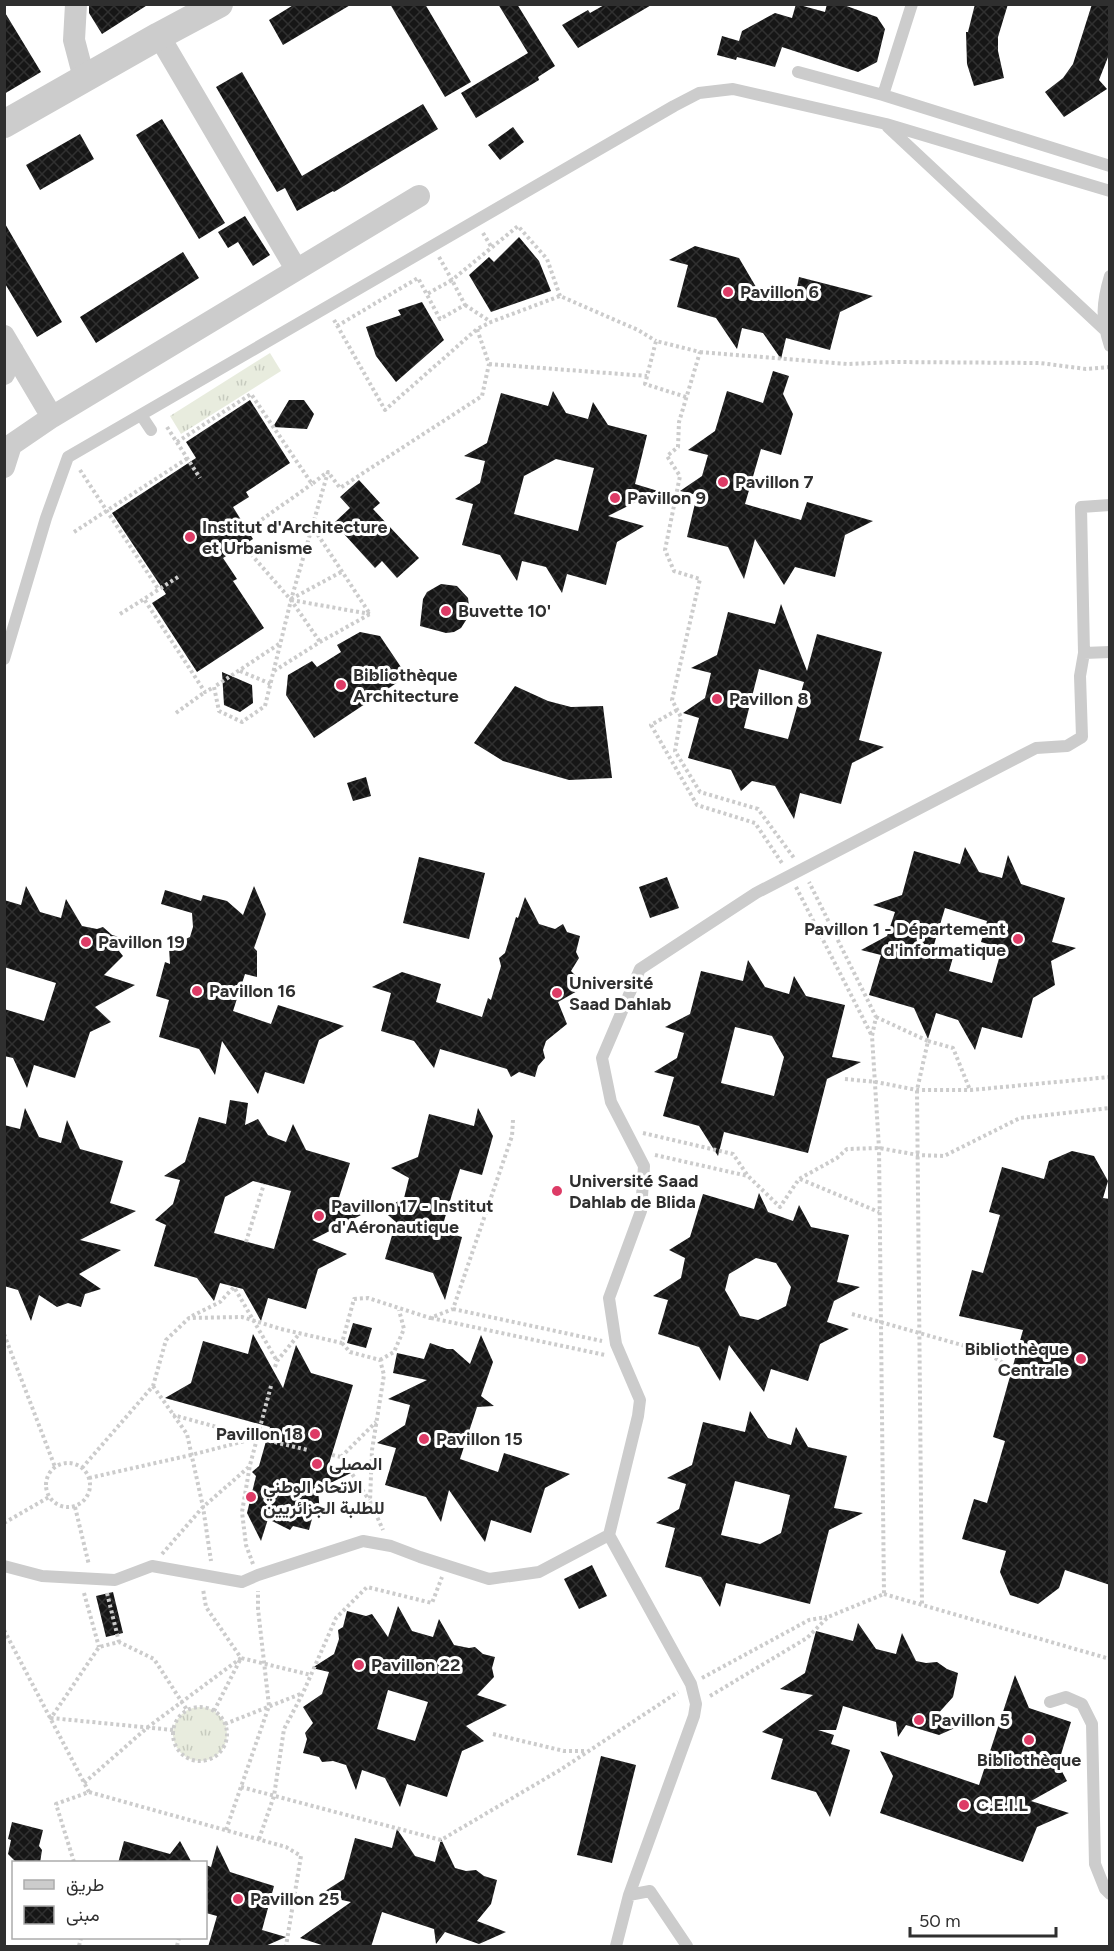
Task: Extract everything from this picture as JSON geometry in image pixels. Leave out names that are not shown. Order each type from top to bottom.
[{"type":"street","points":[[76,4],[74,40],[84,78]]},
{"type":"street","points":[[4,124],[219,4]]},
{"type":"street","points":[[159,36],[296,269]]},
{"type":"street","points":[[4,467],[8,444],[419,196]]},
{"type":"street","points":[[7,345],[52,417]]},
{"type":"street","points":[[4,374],[7,345]]},
{"type":"lane","points":[[883,95],[912,4]]},
{"type":"lane","points":[[798,72],[883,95],[1110,166]]},
{"type":"lane","points":[[4,659],[46,518],[68,457],[699,93],[733,89],[886,124],[1110,191]]},
{"type":"lane","points":[[886,124],[1104,329]]},
{"type":"lane","points":[[1110,276],[1103,301],[1104,329],[1110,346]]},
{"type":"lane","points":[[141,415],[150,428]]},
{"type":"lane","points":[[616,1947],[629,1895],[694,1716],[696,1704],[691,1684],[609,1535],[640,1400],[616,1344],[609,1298],[640,1211],[644,1166],[611,1102],[602,1058],[640,969],[756,893],[1036,748],[1067,746],[1082,737],[1080,676],[1084,653],[1081,507],[1110,505]]},
{"type":"lane","points":[[1084,653],[1110,652]]},
{"type":"lane","points":[[4,1566],[42,1576],[115,1580],[152,1566],[242,1582],[363,1541],[391,1546],[489,1579],[539,1572],[609,1535]]},
{"type":"lane","points":[[1050,1702],[1066,1697],[1082,1704],[1092,1724],[1095,1864],[1105,1889],[1110,1894]]},
{"type":"lane","points":[[629,1895],[650,1891],[687,1947]]},
{"type":"path","points":[[427,294],[452,280],[518,226],[547,259],[560,296]]},
{"type":"path","points":[[433,246],[465,305],[491,322]]},
{"type":"path","points":[[465,305],[440,319],[418,278],[337,326],[385,410],[477,329],[560,296],[638,330],[656,342],[700,352],[848,364],[1040,363],[1086,369],[1110,367]]},
{"type":"path","points":[[328,472],[340,488],[482,396],[489,364],[477,329]]},
{"type":"path","points":[[656,342],[645,384],[686,397]]},
{"type":"path","points":[[700,352],[679,422],[678,447],[667,456],[680,476],[665,550],[674,571],[700,579],[672,700],[681,717],[675,751],[700,792],[758,809],[803,870],[876,1017],[872,1036],[879,1148],[884,1594]]},
{"type":"path","points":[[489,364],[647,376]]},
{"type":"path","points":[[177,442],[251,394],[312,484]]},
{"type":"path","points":[[150,428],[162,419],[200,478]]},
{"type":"path","points":[[74,532],[188,458]]},
{"type":"path","points":[[79,469],[159,590]]},
{"type":"path","points":[[247,530],[328,472]]},
{"type":"path","points":[[214,687],[219,711],[242,722],[265,706],[279,644],[328,472]]},
{"type":"path","points":[[312,525],[370,614]]},
{"type":"path","points":[[243,545],[291,600],[320,642]]},
{"type":"path","points":[[291,600],[343,571]]},
{"type":"path","points":[[120,614],[178,577]]},
{"type":"path","points":[[144,599],[205,692]]},
{"type":"path","points":[[291,600],[370,614]]},
{"type":"path","points":[[273,671],[370,614]]},
{"type":"path","points":[[176,713],[279,644]]},
{"type":"path","points":[[239,670],[271,684]]},
{"type":"path","points":[[678,710],[651,725],[697,805],[755,823],[790,876],[872,1036]]},
{"type":"path","points":[[876,1017],[928,1041],[953,1047],[971,1090]]},
{"type":"path","points":[[922,1605],[918,1090],[928,1041]]},
{"type":"path","points":[[845,1079],[918,1090],[971,1090],[1110,1077]]},
{"type":"path","points":[[625,1129],[733,1154],[748,1176],[780,1207],[799,1179],[837,1158],[848,1149],[879,1148],[918,1155],[944,1156],[1020,1118],[1110,1108]]},
{"type":"path","points":[[453,1309],[512,1136],[513,1120]]},
{"type":"path","points":[[636,1150],[748,1176]]},
{"type":"path","points":[[799,1179],[879,1212]]},
{"type":"path","points":[[246,1242],[264,1184]]},
{"type":"path","points":[[82,1468],[153,1386],[166,1340],[189,1318],[220,1302],[234,1287],[277,1361]]},
{"type":"path","points":[[342,1343],[354,1299],[368,1298],[399,1310],[430,1318],[622,1358]]},
{"type":"path","points":[[430,1318],[453,1309],[616,1344]]},
{"type":"path","points":[[189,1318],[242,1317],[300,1334],[342,1343],[350,1353],[380,1360],[394,1352],[404,1329],[399,1310]]},
{"type":"path","points":[[852,1314],[983,1351],[1005,1364]]},
{"type":"path","points":[[4,1334],[55,1467]]},
{"type":"path","points":[[275,1367],[277,1361],[300,1334]]},
{"type":"path","points":[[370,1501],[372,1450],[384,1375],[380,1360]]},
{"type":"path","points":[[153,1386],[187,1434],[203,1507],[207,1575],[206,1607],[242,1658],[311,1675]]},
{"type":"path","points":[[226,1830],[269,1706],[258,1609],[258,1575],[246,1545],[242,1512],[250,1465],[271,1386]]},
{"type":"path","points":[[173,1415],[308,1450]]},
{"type":"path","points":[[341,1457],[376,1422]]},
{"type":"path","points":[[89,1478],[257,1438]]},
{"type":"path","points":[[332,1455],[341,1457],[370,1501],[391,1546]]},
{"type":"path","points":[[69,1463],[82,1468],[89,1478],[90,1492],[81,1504],[75,1507],[60,1506],[49,1497],[47,1478],[55,1467],[69,1463]]},
{"type":"path","points":[[152,1566],[203,1507],[250,1465]]},
{"type":"path","points":[[4,1523],[49,1497]]},
{"type":"path","points":[[75,1507],[119,1642]]},
{"type":"path","points":[[259,1839],[274,1796],[284,1729],[303,1693],[336,1618],[367,1587],[432,1603],[446,1565]]},
{"type":"path","points":[[80,1578],[99,1647]]},
{"type":"path","points":[[241,1787],[441,1840],[560,1770],[691,1684],[809,1620],[828,1617],[884,1594],[1110,1659]]},
{"type":"path","points":[[696,1704],[807,1638],[828,1617]]},
{"type":"path","points":[[4,1630],[90,1792]]},
{"type":"path","points":[[51,1718],[99,1647],[119,1642],[154,1659],[187,1710]]},
{"type":"path","points":[[84,1783],[148,1727],[242,1658]]},
{"type":"path","points":[[214,1711],[242,1658]]},
{"type":"path","points":[[225,1724],[303,1693]]},
{"type":"path","points":[[197,1707],[214,1711],[225,1724],[227,1741],[223,1750],[208,1761],[190,1760],[176,1747],[173,1730],[176,1722],[187,1710],[197,1707]]},
{"type":"path","points":[[51,1718],[173,1730]]},
{"type":"path","points":[[494,1734],[564,1751],[587,1751]]},
{"type":"path","points":[[73,1861],[56,1804],[90,1792],[286,1847],[301,1856],[285,1947]]},
{"type":"green space","points":[[270,353],[281,371],[181,434],[170,416]]},
{"type":"green space","points":[[195,1707],[205,1707],[219,1715],[225,1724],[227,1734],[225,1744],[219,1753],[205,1761],[195,1761],[178,1749],[173,1739],[173,1729],[185,1712]]},
{"type":"building","points":[[89,4],[149,4],[102,34],[89,13]]},
{"type":"building","points":[[295,4],[352,4],[283,45],[269,20]]},
{"type":"building","points":[[390,4],[425,4],[471,82],[445,97]]},
{"type":"building","points":[[498,4],[517,4],[555,66],[538,77],[539,80],[476,118],[461,93],[528,53]]},
{"type":"building","points":[[606,4],[653,4],[578,48],[562,25],[588,10],[590,13]]},
{"type":"building","points":[[796,4],[825,12],[827,4],[841,4],[877,17],[885,29],[877,62],[858,72],[782,47],[775,67],[737,57],[736,60],[717,55],[722,36],[739,41],[742,31],[775,13],[792,18]]},
{"type":"building","points":[[975,4],[1008,4],[998,37],[998,51],[1004,78],[974,86],[967,64],[966,32],[968,32]]},
{"type":"building","points":[[1092,4],[1110,4],[1110,52],[1099,80],[1107,89],[1064,117],[1045,92],[1063,78],[1073,64]]},
{"type":"building","points":[[4,11],[41,72],[4,94]]},
{"type":"building","points":[[242,72],[302,176],[423,104],[438,129],[334,192],[297,211],[285,188],[277,192],[216,87]]},
{"type":"building","points":[[162,119],[225,223],[199,239],[136,135]]},
{"type":"building","points":[[513,127],[524,142],[500,160],[488,145]]},
{"type":"building","points":[[80,134],[94,159],[40,190],[26,165]]},
{"type":"building","points":[[245,216],[270,255],[253,266],[238,242],[228,248],[218,232]]},
{"type":"building","points":[[4,222],[62,322],[37,337],[4,282]]},
{"type":"building","points":[[519,237],[539,261],[551,291],[491,312],[469,275],[489,257],[494,262]]},
{"type":"building","name":"Pavillon 6","points":[[695,246],[739,258],[756,287],[795,297],[799,277],[873,296],[840,312],[830,350],[786,338],[781,359],[763,333],[742,328],[737,349],[716,318],[677,307],[688,265],[669,260]]},
{"type":"building","points":[[183,252],[199,278],[96,343],[80,317]]},
{"type":"building","points":[[422,302],[444,340],[396,382],[376,356],[366,327],[401,315],[398,310]]},
{"type":"building","name":"Pavillon 7","points":[[773,371],[789,376],[783,394],[793,414],[781,455],[761,449],[745,504],[801,520],[807,502],[873,521],[845,535],[835,577],[795,567],[784,585],[755,539],[744,579],[728,547],[687,537],[697,495],[680,491],[702,476],[708,455],[688,450],[715,431],[727,391],[763,403]]},
{"type":"building","name":"Pavillon 9","points":[[553,391],[566,413],[588,419],[593,402],[608,425],[647,435],[635,484],[658,491],[608,516],[644,526],[617,542],[606,585],[567,574],[562,593],[546,567],[522,561],[517,581],[500,555],[462,545],[473,504],[455,499],[480,483],[485,461],[464,456],[487,443],[501,393],[548,406]],"holes":[[[556,459],[594,468],[578,531],[514,514],[524,476]]]},
{"type":"building","name":"Institut d'Architecture et Urbanisme","points":[[250,400],[290,463],[246,492],[249,497],[233,507],[253,539],[223,558],[237,579],[233,581],[264,628],[197,672],[152,603],[166,594],[112,513],[196,458],[186,442]]},
{"type":"building","points":[[289,400],[304,400],[314,414],[307,429],[273,427]]},
{"type":"building","points":[[359,480],[380,503],[373,509],[419,558],[397,578],[382,561],[375,568],[334,523],[350,508],[340,497]]},
{"type":"building","name":"Buvette 10'","points":[[441,584],[457,586],[468,598],[470,614],[461,628],[454,632],[446,633],[420,626],[423,599],[427,592]]},
{"type":"building","points":[[781,604],[807,671],[817,634],[882,652],[859,740],[884,747],[852,763],[841,804],[800,793],[794,819],[775,786],[752,781],[741,791],[731,770],[688,758],[699,718],[683,713],[705,698],[711,673],[691,668],[717,655],[728,612],[775,624]],"holes":[[[759,669],[804,682],[788,739],[744,728]]]},
{"type":"building","name":"Bibliothèque Architecture","points":[[360,632],[380,636],[407,676],[314,738],[286,695],[288,675],[312,661],[317,667],[341,652],[337,645]]},
{"type":"building","points":[[222,672],[252,685],[253,703],[240,712],[224,705]]},
{"type":"building","points":[[515,686],[548,701],[571,707],[603,706],[612,778],[569,780],[503,761],[474,743]]},
{"type":"building","points":[[366,777],[371,796],[353,801],[347,783]]},
{"type":"building","name":"Pavillon 1 - Département d'informatique","points":[[965,847],[979,872],[1002,878],[1008,855],[1021,884],[1065,898],[1052,942],[1076,948],[1051,961],[1055,985],[1033,998],[1022,1038],[982,1027],[975,1050],[958,1020],[936,1013],[928,1039],[914,1008],[869,995],[881,955],[861,950],[887,936],[895,912],[873,905],[902,895],[914,851],[960,864]],"holes":[[[945,908],[987,921],[981,942],[1002,948],[992,983],[949,971],[954,954],[933,948]]]},
{"type":"building","points":[[419,857],[485,873],[469,939],[403,923]]},
{"type":"building","points":[[667,877],[679,908],[650,918],[639,887]]},
{"type":"building","points":[[26,886],[40,912],[61,918],[66,899],[82,926],[97,929],[103,927],[112,935],[123,938],[119,951],[123,956],[104,975],[135,985],[95,1007],[111,1022],[90,1032],[75,1078],[34,1065],[27,1088],[13,1058],[4,1056],[4,1009],[44,1021],[56,983],[4,967],[4,900],[21,905]]},
{"type":"building","name":"Pavillon 16","points":[[254,886],[266,914],[254,948],[257,951],[257,977],[245,974],[233,1011],[271,1024],[278,1005],[344,1026],[319,1040],[304,1084],[265,1072],[258,1094],[222,1041],[215,1075],[199,1049],[159,1037],[169,1000],[156,996],[165,962],[170,964],[169,947],[190,937],[193,927],[192,913],[161,904],[165,890],[201,901],[203,895],[227,901],[243,915]]},
{"type":"building","points":[[525,897],[539,924],[555,929],[563,924],[567,932],[580,936],[576,952],[579,958],[571,971],[586,986],[558,1002],[567,1024],[546,1041],[543,1050],[545,1058],[538,1066],[535,1077],[519,1072],[511,1077],[507,1069],[440,1049],[434,1068],[414,1041],[381,1031],[391,993],[372,987],[402,972],[441,984],[436,1002],[482,1017],[488,998],[491,1000],[501,966],[499,958],[505,953]]},
{"type":"building","points":[[748,960],[765,987],[789,994],[794,976],[806,996],[845,1005],[832,1057],[861,1062],[827,1079],[808,1153],[724,1132],[718,1156],[699,1126],[663,1116],[674,1077],[654,1072],[677,1058],[684,1033],[665,1027],[690,1014],[701,971],[743,981]],"holes":[[[735,1027],[772,1036],[784,1057],[774,1096],[721,1083]]]},
{"type":"building","name":"Pavillon 17 - Institut d'Aéronautique","points":[[230,1100],[248,1103],[245,1125],[258,1119],[268,1135],[286,1142],[293,1124],[306,1150],[350,1163],[336,1207],[361,1215],[312,1240],[347,1254],[318,1269],[306,1309],[268,1298],[261,1321],[243,1289],[220,1283],[214,1301],[197,1278],[154,1266],[166,1225],[155,1220],[173,1204],[180,1180],[164,1176],[185,1162],[199,1117],[226,1124]],"holes":[[[253,1181],[291,1191],[274,1249],[214,1233],[225,1197]]]},
{"type":"building","points":[[25,1108],[39,1137],[61,1143],[67,1120],[80,1149],[123,1161],[110,1203],[136,1211],[80,1240],[121,1250],[79,1274],[101,1289],[85,1294],[81,1307],[68,1303],[57,1307],[39,1295],[31,1321],[18,1290],[4,1286],[4,1125],[20,1129]]},
{"type":"building","points":[[478,1108],[493,1136],[482,1175],[460,1169],[441,1231],[462,1237],[445,1300],[433,1273],[385,1259],[396,1222],[382,1210],[404,1198],[409,1178],[391,1168],[418,1157],[429,1114],[474,1126]]},
{"type":"building","points":[[1072,1151],[1094,1156],[1108,1181],[1103,1198],[1110,1199],[1110,1585],[1065,1570],[1059,1588],[1038,1604],[1010,1595],[1000,1572],[1006,1551],[962,1539],[974,1499],[987,1503],[1005,1441],[993,1437],[1023,1330],[959,1316],[972,1270],[983,1273],[1000,1215],[989,1212],[1002,1167],[1044,1179],[1049,1161]]},
{"type":"building","points":[[759,1193],[768,1212],[793,1221],[799,1205],[811,1227],[849,1235],[837,1282],[860,1287],[834,1301],[827,1322],[849,1329],[820,1344],[808,1381],[771,1369],[764,1392],[729,1345],[720,1381],[699,1347],[658,1334],[668,1300],[653,1296],[681,1278],[685,1258],[669,1250],[690,1237],[703,1194],[754,1209]],"holes":[[[756,1258],[776,1263],[791,1287],[786,1306],[758,1320],[740,1316],[725,1290],[729,1274]]]},
{"type":"building","points":[[353,1323],[372,1328],[366,1348],[347,1343]]},
{"type":"building","name":"Pavillon 18","points":[[253,1334],[283,1388],[296,1345],[311,1373],[353,1385],[328,1467],[351,1473],[318,1489],[320,1514],[313,1515],[309,1530],[293,1526],[290,1530],[268,1519],[261,1541],[247,1513],[256,1476],[252,1472],[259,1466],[270,1427],[165,1398],[191,1383],[203,1341],[248,1354]]},
{"type":"building","name":"Pavillon 15","points":[[481,1335],[493,1362],[481,1396],[494,1406],[477,1407],[460,1459],[498,1472],[504,1453],[570,1474],[545,1488],[531,1533],[491,1520],[485,1542],[449,1490],[441,1522],[426,1497],[385,1485],[396,1448],[377,1443],[405,1425],[410,1405],[388,1399],[427,1380],[393,1373],[397,1353],[424,1359],[430,1343],[453,1349],[470,1364]]},
{"type":"building","points":[[750,1411],[768,1438],[791,1445],[796,1427],[808,1447],[847,1456],[834,1508],[863,1513],[829,1530],[810,1604],[726,1583],[720,1607],[701,1577],[665,1567],[675,1528],[656,1523],[679,1509],[686,1484],[667,1478],[692,1465],[703,1422],[745,1432]],"holes":[[[735,1481],[790,1495],[781,1533],[760,1544],[721,1535]]]},
{"type":"building","points":[[592,1565],[607,1596],[579,1609],[564,1579]]},
{"type":"building","points":[[113,1592],[123,1633],[106,1637],[96,1596]]},
{"type":"building","points":[[398,1606],[412,1631],[433,1637],[439,1619],[454,1645],[475,1647],[483,1654],[495,1657],[492,1668],[494,1677],[477,1695],[507,1705],[466,1726],[484,1741],[462,1751],[447,1797],[407,1784],[400,1807],[385,1778],[362,1770],[356,1790],[346,1765],[333,1761],[322,1762],[319,1757],[303,1753],[307,1739],[305,1733],[313,1723],[303,1707],[322,1694],[329,1672],[312,1668],[334,1654],[339,1639],[338,1630],[343,1627],[347,1611],[366,1616],[372,1614],[388,1637]],"holes":[[[388,1690],[428,1702],[415,1741],[377,1729]]]},
{"type":"building","name":"Pavillon 5","points":[[858,1623],[876,1649],[896,1654],[902,1633],[916,1661],[937,1662],[958,1673],[953,1697],[936,1716],[966,1723],[939,1735],[906,1725],[898,1737],[896,1722],[843,1706],[836,1730],[818,1730],[834,1735],[831,1744],[850,1750],[830,1817],[816,1792],[771,1779],[783,1739],[762,1732],[813,1695],[780,1689],[805,1673],[816,1631],[853,1641]]},
{"type":"building","points":[[1015,1675],[1029,1708],[1071,1722],[1058,1764],[1067,1781],[1031,1801],[1069,1813],[1037,1827],[1023,1862],[880,1813],[893,1776],[880,1751],[979,1785]]},
{"type":"building","points":[[601,1756],[636,1765],[612,1863],[577,1855]]},
{"type":"building","points":[[12,1822],[43,1830],[39,1846],[42,1850],[40,1861],[15,1861],[8,1854],[11,1840],[8,1839]]},
{"type":"building","points":[[397,1829],[415,1856],[435,1862],[441,1839],[455,1868],[466,1871],[476,1870],[484,1876],[497,1880],[491,1904],[477,1921],[506,1932],[479,1944],[445,1932],[436,1944],[434,1929],[382,1912],[371,1947],[328,1947],[300,1938],[351,1902],[319,1895],[344,1879],[355,1838],[392,1848]]},
{"type":"building","points":[[124,1841],[170,1854],[180,1841],[191,1861],[119,1861]]},
{"type":"building","name":"Pavillon 25","points":[[217,1845],[230,1872],[274,1886],[262,1930],[286,1937],[263,1947],[208,1947],[217,1916],[207,1913],[207,1865],[211,1867]]},
{"type":"place","name":"Pavillon 6","points":[[728,292]]},
{"type":"place","name":"Pavillon 7","points":[[723,482]]},
{"type":"place","name":"Pavillon 9","points":[[615,498]]},
{"type":"place","name":"Institut d'Architecture et Urbanisme","points":[[190,537]]},
{"type":"place","name":"Buvette 10'","points":[[446,611]]},
{"type":"place","name":"Bibliothèque Architecture","points":[[341,685]]},
{"type":"place","name":"Pavillon 8","points":[[717,699]]},
{"type":"place","name":"Pavillon 1 - Département d'informatique","points":[[1018,939]]},
{"type":"place","name":"Pavillon 19","points":[[86,942]]},
{"type":"place","name":"Pavillon 16","points":[[197,991]]},
{"type":"place","name":"Université Saad Dahlab","points":[[557,993]]},
{"type":"place","name":"Université Saad Dahlab de Blida","points":[[557,1191]]},
{"type":"place","name":"Pavillon 17 - Institut d'Aéronautique","points":[[319,1216]]},
{"type":"place","name":"Bibliothèque Centrale","points":[[1081,1359]]},
{"type":"place","name":"Pavillon 18","points":[[315,1434]]},
{"type":"place","name":"Pavillon 15","points":[[424,1439]]},
{"type":"place","name":"المصلى","points":[[317,1464]]},
{"type":"place","name":"الاتحاد الوطني للطلبة الجزائريين","points":[[251,1497]]},
{"type":"place","name":"Pavillon 22","points":[[359,1665]]},
{"type":"place","name":"Pavillon 5","points":[[919,1720]]},
{"type":"place","name":"Bibliothèque","points":[[1029,1740]]},
{"type":"place","name":"C.E.I.L","points":[[964,1805]]},
{"type":"place","name":"Pavillon 25","points":[[238,1899]]}]
